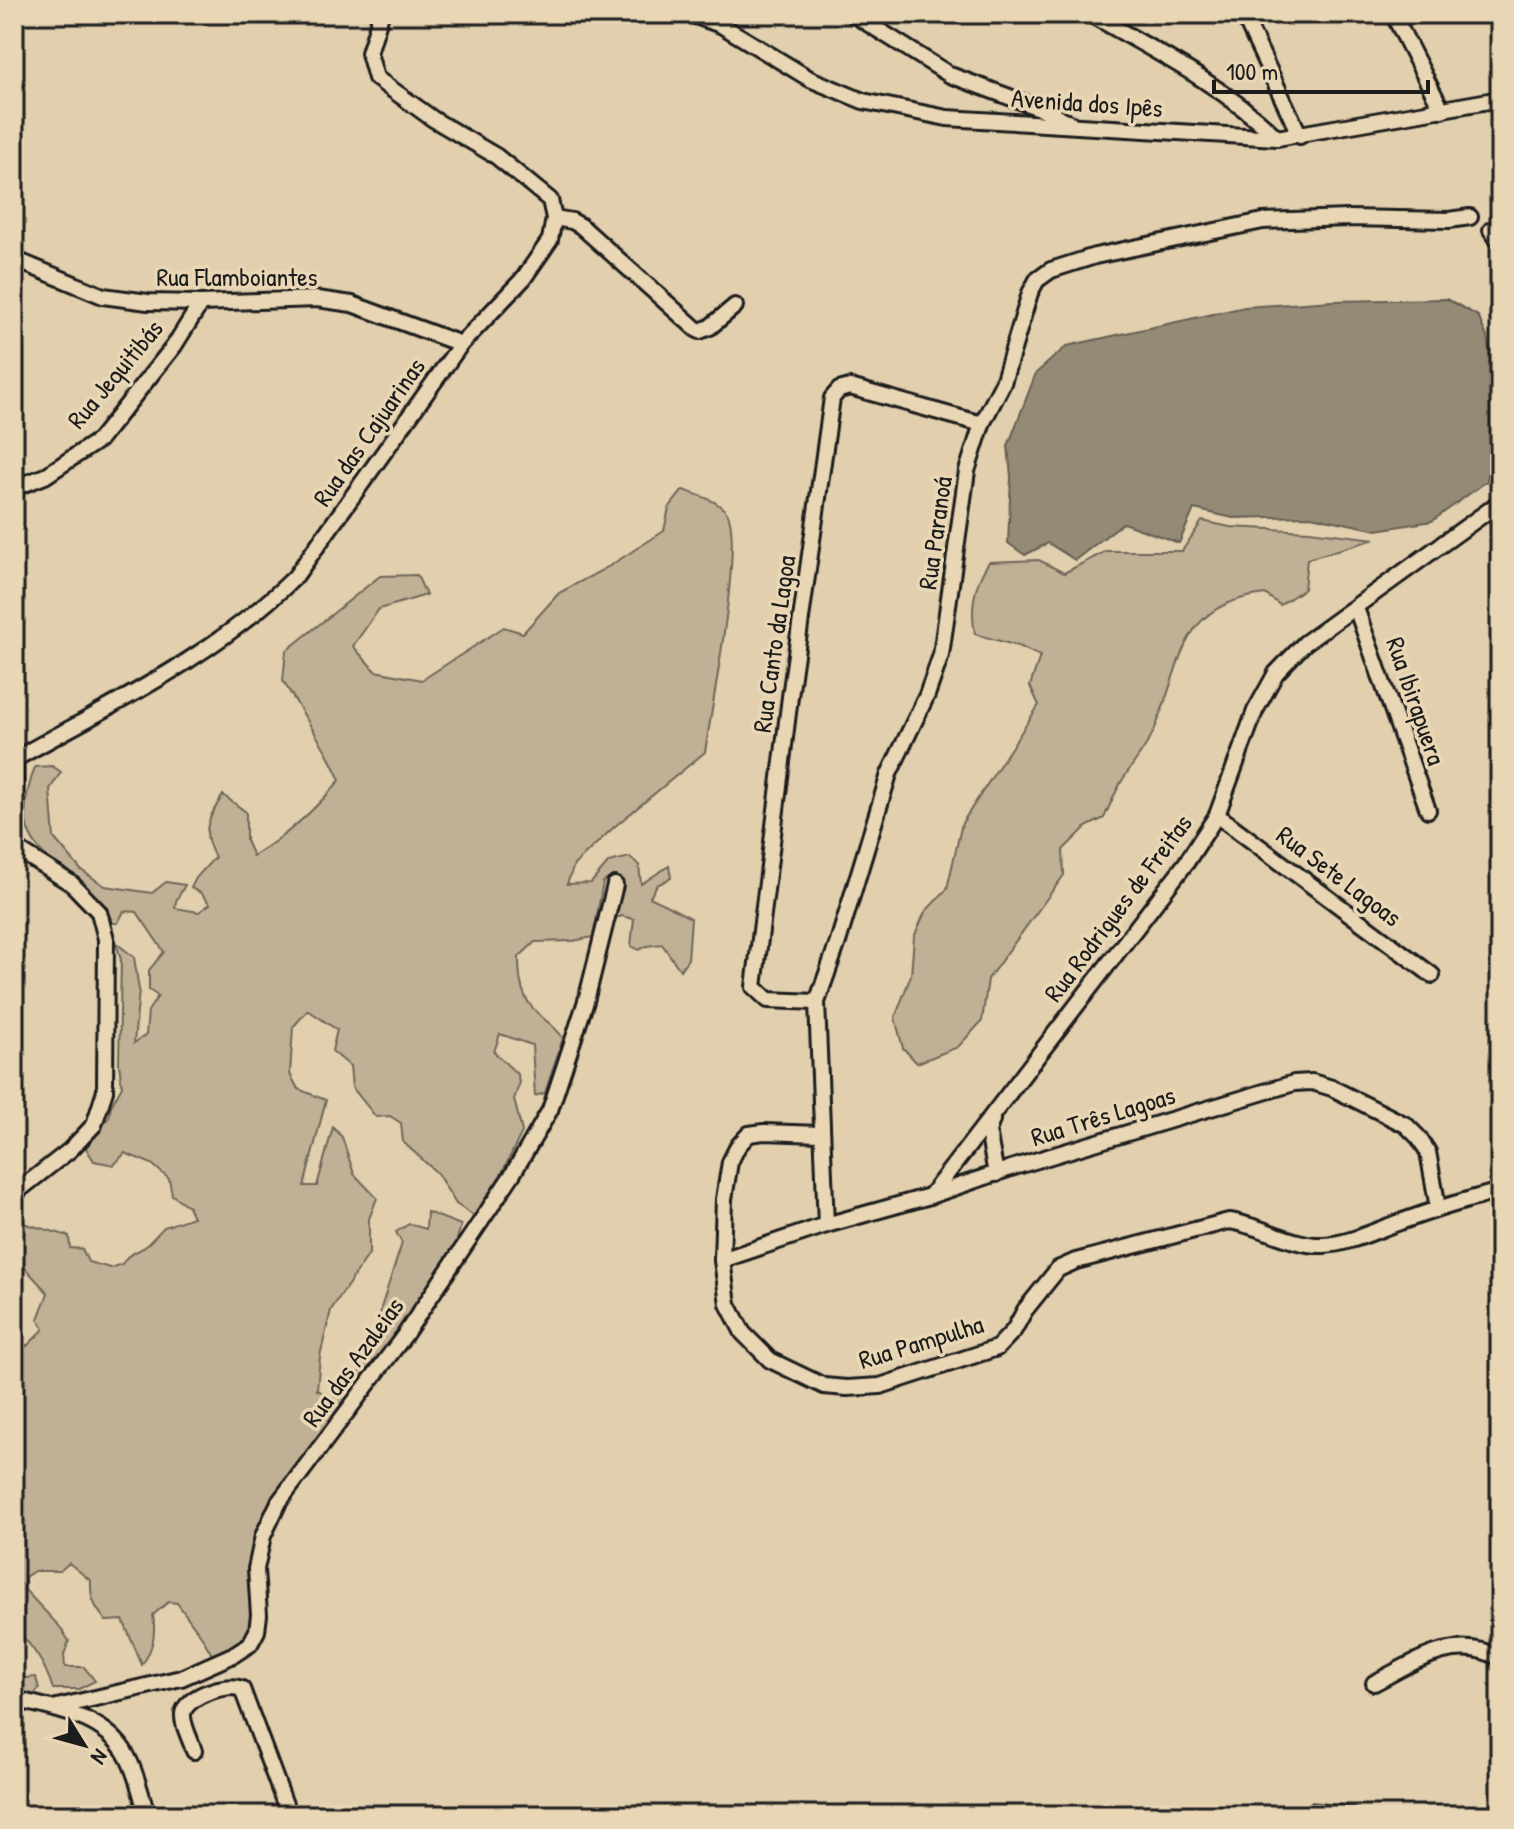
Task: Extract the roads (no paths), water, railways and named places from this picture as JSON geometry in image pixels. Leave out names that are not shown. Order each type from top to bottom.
[{"type":"street","points":[[381,14],[369,53],[376,78],[433,119],[496,156],[550,200],[554,218],[581,226],[700,331],[710,327],[735,306]]},
{"type":"street","name":"Avenida dos Ipês","points":[[690,14],[721,25],[810,79],[863,101],[947,118],[1277,138],[1500,99]]},
{"type":"street","points":[[853,14],[950,75],[1050,112],[1075,127]]},
{"type":"street","points":[[1090,14],[1228,96],[1254,115],[1277,138]]},
{"type":"street","points":[[1243,14],[1300,136]]},
{"type":"street","points":[[1393,14],[1442,110]]},
{"type":"street","name":"Rua Paranoá","points":[[826,1225],[817,1002],[889,774],[927,695],[941,655],[967,471],[982,424],[1003,383],[1030,293],[1037,280],[1051,270],[1095,256],[1263,221],[1333,218],[1449,220],[1470,217]]},
{"type":"street","name":"Rua das Cajuarinas","points":[[14,847],[14,759],[156,680],[262,609],[295,577],[461,344],[523,279],[550,240],[554,218]]},
{"type":"street","name":"Rua Flamboiantes","points":[[14,259],[103,296],[148,302],[201,303],[317,299],[352,304],[461,344]]},
{"type":"street","name":"Rua Jequitibás","points":[[14,488],[45,476],[99,440],[174,346],[201,303]]},
{"type":"street","name":"Rua Canto da Lagoa","points":[[817,1002],[768,1000],[754,987],[832,398],[839,390],[850,387],[982,424]]},
{"type":"street","name":"Rua Rodrigues de Freitas","points":[[930,1196],[1186,863],[1217,815],[1255,711],[1276,673],[1305,643],[1495,506],[1500,499]]},
{"type":"street","name":"Rua Ibirapuera","points":[[1356,608],[1428,810]]},
{"type":"street","name":"Rua Sete Lagoas","points":[[1217,815],[1432,975]]},
{"type":"street","points":[[14,847],[81,893],[99,912],[106,939],[105,1091],[94,1125],[70,1150],[14,1194]]},
{"type":"street","name":"Rua das Azaleias","points":[[14,1699],[53,1708],[181,1678],[250,1644],[257,1631],[259,1615],[256,1569],[263,1536],[279,1502],[404,1336],[512,1175],[550,1110],[586,1001],[615,885]]},
{"type":"street","name":"Rua Três Lagoas","points":[[722,1260],[826,1225],[930,1196],[1294,1083],[1312,1082],[1332,1088],[1406,1125],[1428,1152],[1438,1208]]},
{"type":"street","points":[[995,1112],[988,1131],[996,1174]]},
{"type":"street","name":"Rua Pampulha","points":[[820,1134],[749,1134],[738,1146],[730,1162],[724,1199],[722,1260],[728,1304],[743,1333],[770,1360],[824,1386],[880,1386],[997,1348],[1014,1330],[1051,1276],[1058,1269],[1076,1261],[1229,1221],[1249,1223],[1305,1244],[1343,1242],[1438,1208],[1500,1191]]},
{"type":"street","points":[[1374,1683],[1433,1653],[1464,1647],[1489,1652],[1500,1658]]},
{"type":"street","points":[[194,1751],[183,1720],[189,1702],[227,1686],[242,1689],[289,1815]]},
{"type":"street","points":[[53,1708],[97,1725],[126,1754],[147,1815]]},
{"type":"waterway","points":[[1312,1803],[1354,1808],[1372,1815]]}]
